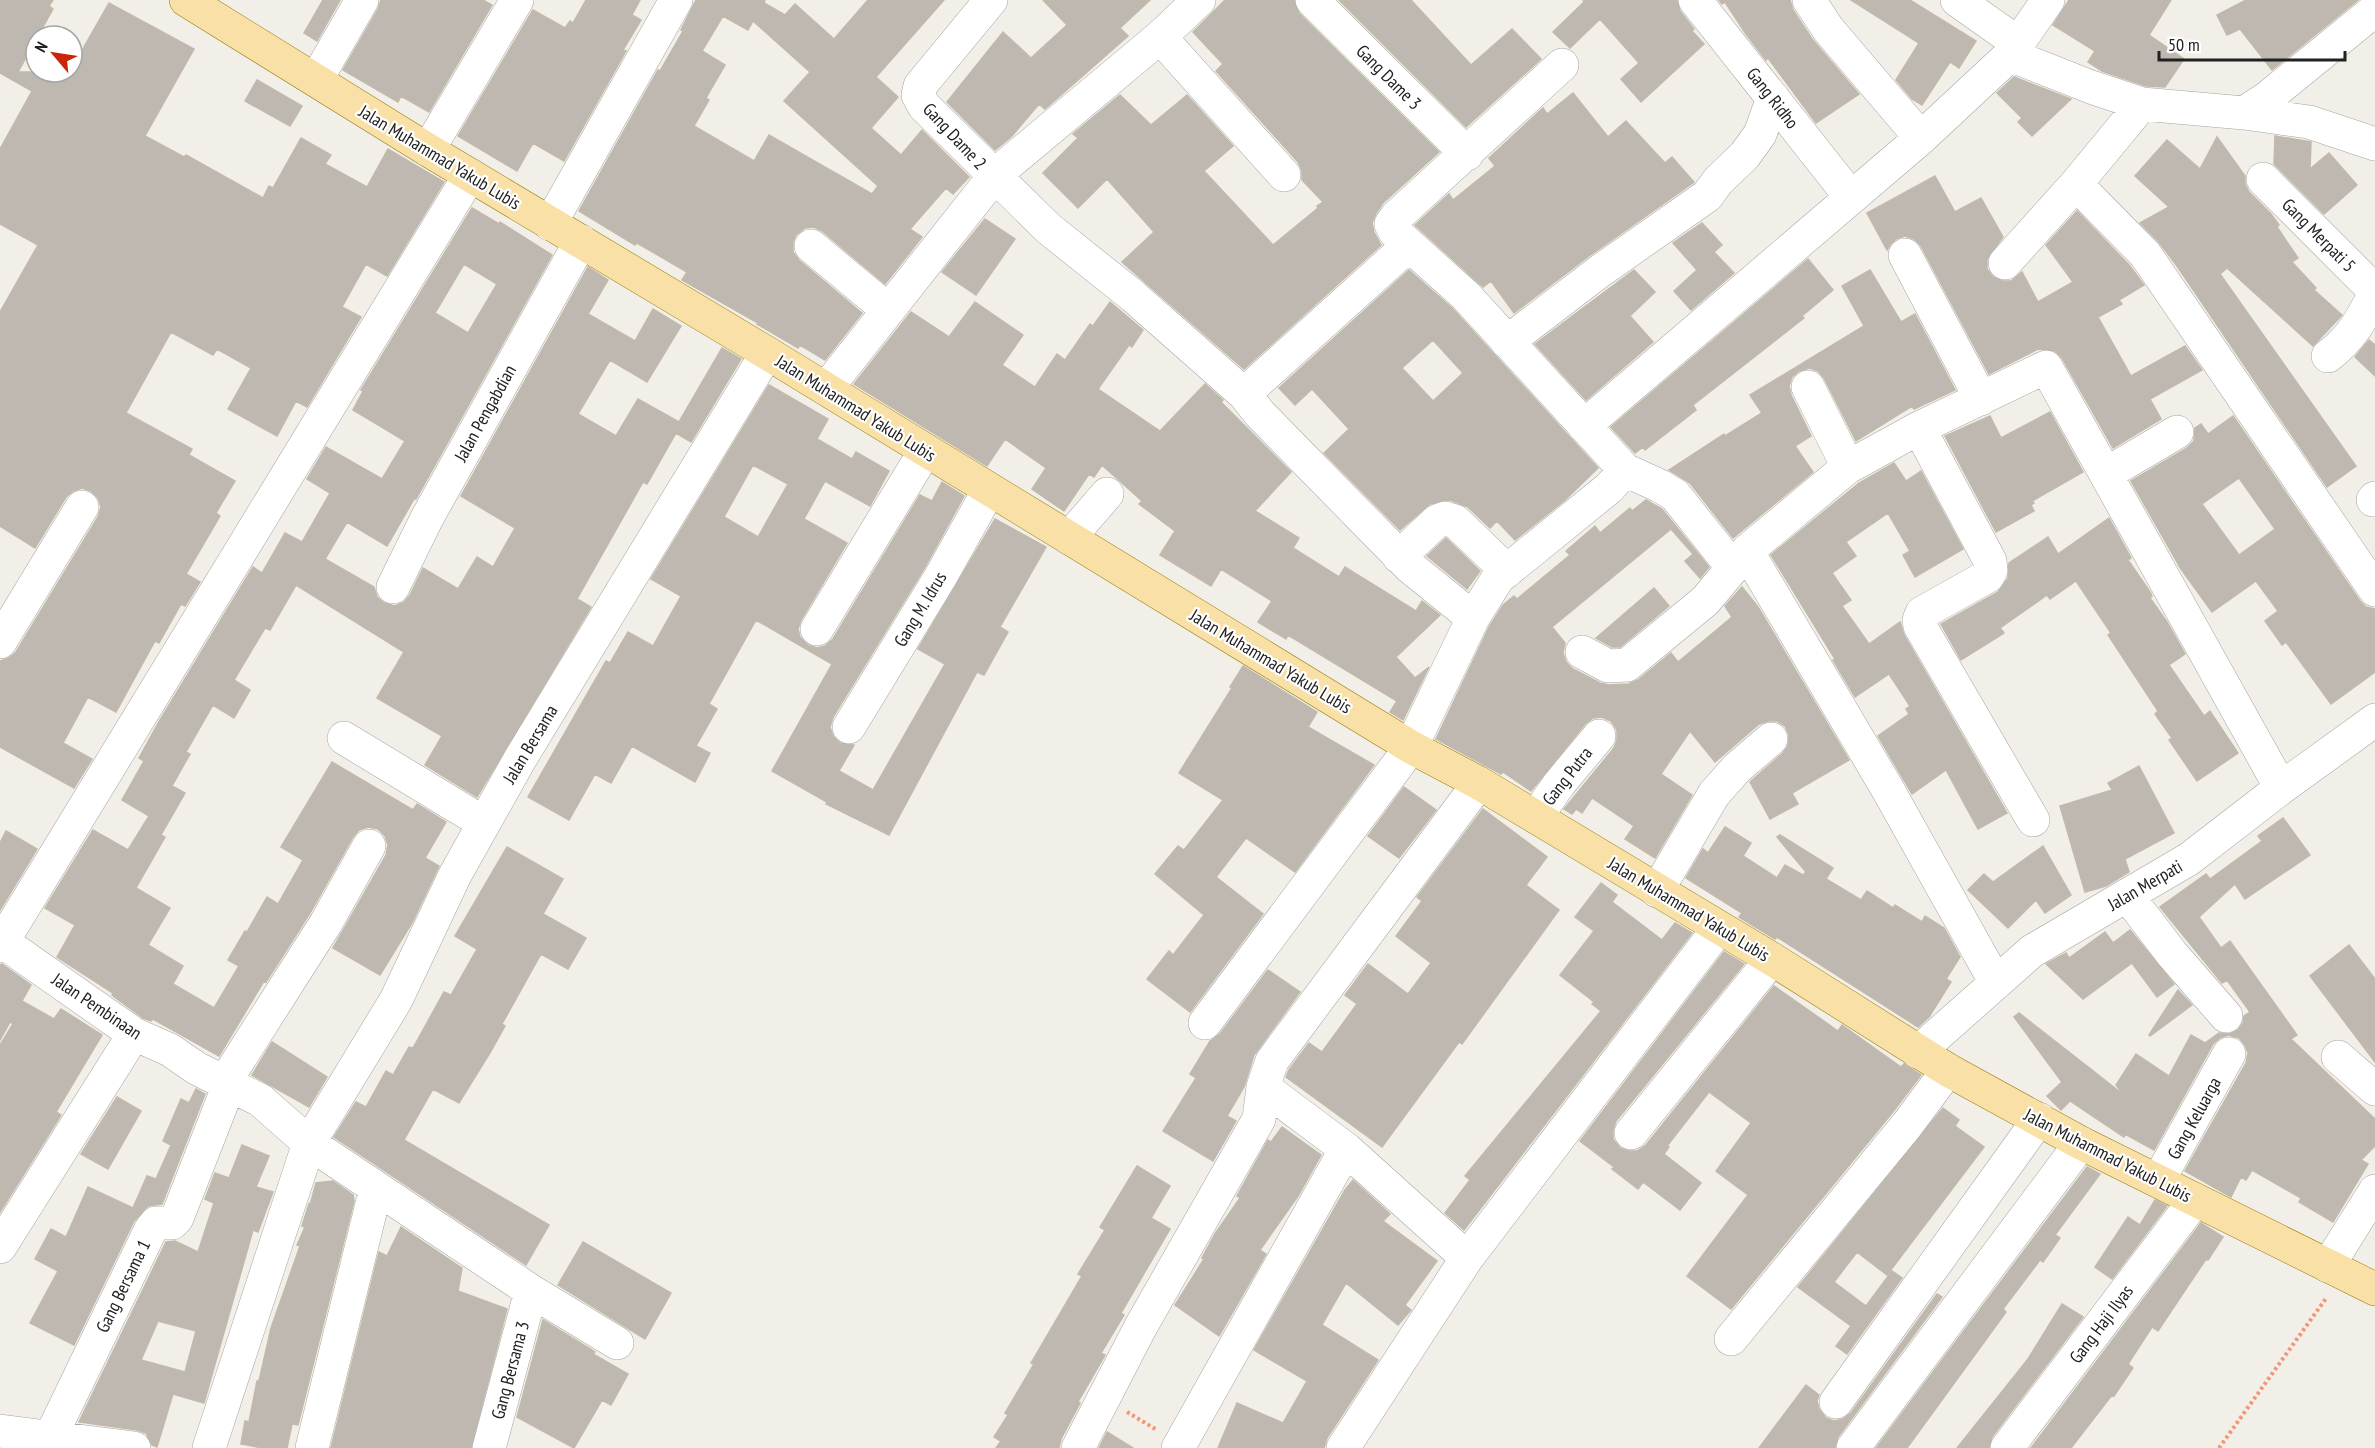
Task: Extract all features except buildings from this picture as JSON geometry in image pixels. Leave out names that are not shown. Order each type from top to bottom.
[{"type":"main road","name":"Jalan Muhammad Yakub Lubis","points":[[198,3],[428,150],[767,353],[1411,747],[1479,783],[1772,959],[1948,1070],[2081,1143],[2195,1200],[2327,1282],[2375,1289]]},
{"type":"street","points":[[316,80],[362,0]]},
{"type":"street","points":[[428,150],[517,0]]},
{"type":"street","points":[[550,224],[676,0]]},
{"type":"street","name":"Gang Dame 2","points":[[991,0],[920,86],[918,95],[924,106],[1049,229],[1133,296],[1244,394],[1260,414],[1399,556],[1473,618]]},
{"type":"street","points":[[826,389],[994,177],[1160,38],[1199,0]]},
{"type":"street","name":"Gang Dame 3","points":[[1312,0],[1467,154]]},
{"type":"street","name":"Gang Ridho","points":[[1695,0],[1850,196]]},
{"type":"street","points":[[1809,0],[1828,29],[1920,138]]},
{"type":"street","points":[[1957,0],[2014,49],[2081,83],[2142,104],[2244,113],[2309,122],[2375,144]]},
{"type":"street","points":[[1584,426],[1920,138],[2014,49],[2048,0]]},
{"type":"street","points":[[2244,113],[2267,98],[2375,10]]},
{"type":"street","points":[[1160,38],[1284,175]]},
{"type":"street","points":[[1562,65],[1391,224],[1395,232],[1466,296],[1625,470],[1675,495],[1740,559],[1887,788],[1996,983]]},
{"type":"street","points":[[1508,342],[1600,271],[1707,196],[1718,181],[1745,155],[1760,134],[1773,98]]},
{"type":"street","points":[[2005,263],[2076,184],[2142,104]]},
{"type":"street","points":[[1,942],[254,506],[470,175]]},
{"type":"street","name":"Gang Merpati 5","points":[[2263,179],[2375,292]]},
{"type":"street","points":[[2076,184],[2145,254],[2375,590]]},
{"type":"street","name":"Jalan Pengabdian","points":[[393,587],[427,518],[581,241]]},
{"type":"street","points":[[1244,394],[1409,245]]},
{"type":"street","points":[[811,246],[888,310]]},
{"type":"street","points":[[1905,255],[1981,399]]},
{"type":"street","points":[[2328,356],[2344,344],[2359,325],[2375,292]]},
{"type":"street","name":"Jalan Bersama","points":[[210,1448],[309,1143],[396,1000],[455,875],[484,823],[767,353]]},
{"type":"street","points":[[1582,652],[1608,666],[1627,665],[1705,601],[1740,559],[1848,467],[1918,429],[2046,367],[2281,788]]},
{"type":"street","points":[[1808,387],[1848,467]]},
{"type":"street","points":[[1918,429],[1990,561],[1991,570],[1988,576],[1922,613],[1919,620],[1920,627],[2033,820]]},
{"type":"street","points":[[2106,474],[2177,432]]},
{"type":"street","points":[[818,629],[925,451]]},
{"type":"street","points":[[1205,1023],[1411,747],[1473,618],[1498,578],[1609,488],[1625,470]]},
{"type":"street","name":"Gang M. Idrus","points":[[849,728],[989,490]]},
{"type":"street","points":[[1069,538],[1107,494]]},
{"type":"street","points":[[0,642],[82,507]]},
{"type":"street","points":[[1399,556],[1437,521],[1445,518],[1455,521],[1507,571]]},
{"type":"street","name":"Jalan Merpati","points":[[1918,1052],[2032,951],[2188,859],[2375,720]]},
{"type":"street","name":"Gang Putra","points":[[1536,818],[1559,784],[1599,736]]},
{"type":"street","points":[[344,738],[484,823]]},
{"type":"street","points":[[1657,891],[1714,794],[1737,768],[1771,739]]},
{"type":"street","points":[[1078,1448],[1140,1328],[1259,1119],[1263,1087],[1272,1061],[1479,783]]},
{"type":"street","name":"Gang Bersama 1","points":[[51,1436],[151,1229],[156,1223],[172,1223],[177,1218],[217,1079],[326,923],[369,846]]},
{"type":"street","points":[[2127,896],[2172,954],[2226,1016]]},
{"type":"street","points":[[1343,1448],[1467,1258],[1719,928]]},
{"type":"street","name":"Jalan Pembinaan","points":[[1,942],[134,1034],[170,1050],[217,1079],[260,1100],[309,1143],[531,1291],[616,1343]]},
{"type":"street","points":[[1631,1133],[1772,959]]},
{"type":"street","points":[[0,1247],[134,1034]]},
{"type":"street","name":"Gang Keluarga","points":[[2158,1181],[2229,1054]]},
{"type":"street","points":[[2338,1057],[2375,1089]]},
{"type":"street","points":[[1731,1339],[1907,1125],[1948,1070]]},
{"type":"street","points":[[1263,1087],[1346,1149],[1467,1258]]},
{"type":"street","points":[[1836,1402],[2039,1119]]},
{"type":"street","points":[[1853,1448],[2081,1143]]},
{"type":"street","points":[[1179,1446],[1346,1149]]},
{"type":"street","points":[[312,1448],[376,1188]]},
{"type":"street","points":[[2327,1282],[2375,1191]]},
{"type":"street","name":"Gang Haji Ilyas","points":[[2007,1448],[2195,1200]]},
{"type":"street","name":"Gang Bersama 3","points":[[489,1448],[531,1291]]},
{"type":"street","points":[[0,1431],[134,1448]]},
{"type":"path","points":[[2219,1448],[2327,1282]]},
{"type":"path","points":[[1104,1398],[1179,1446]]}]
